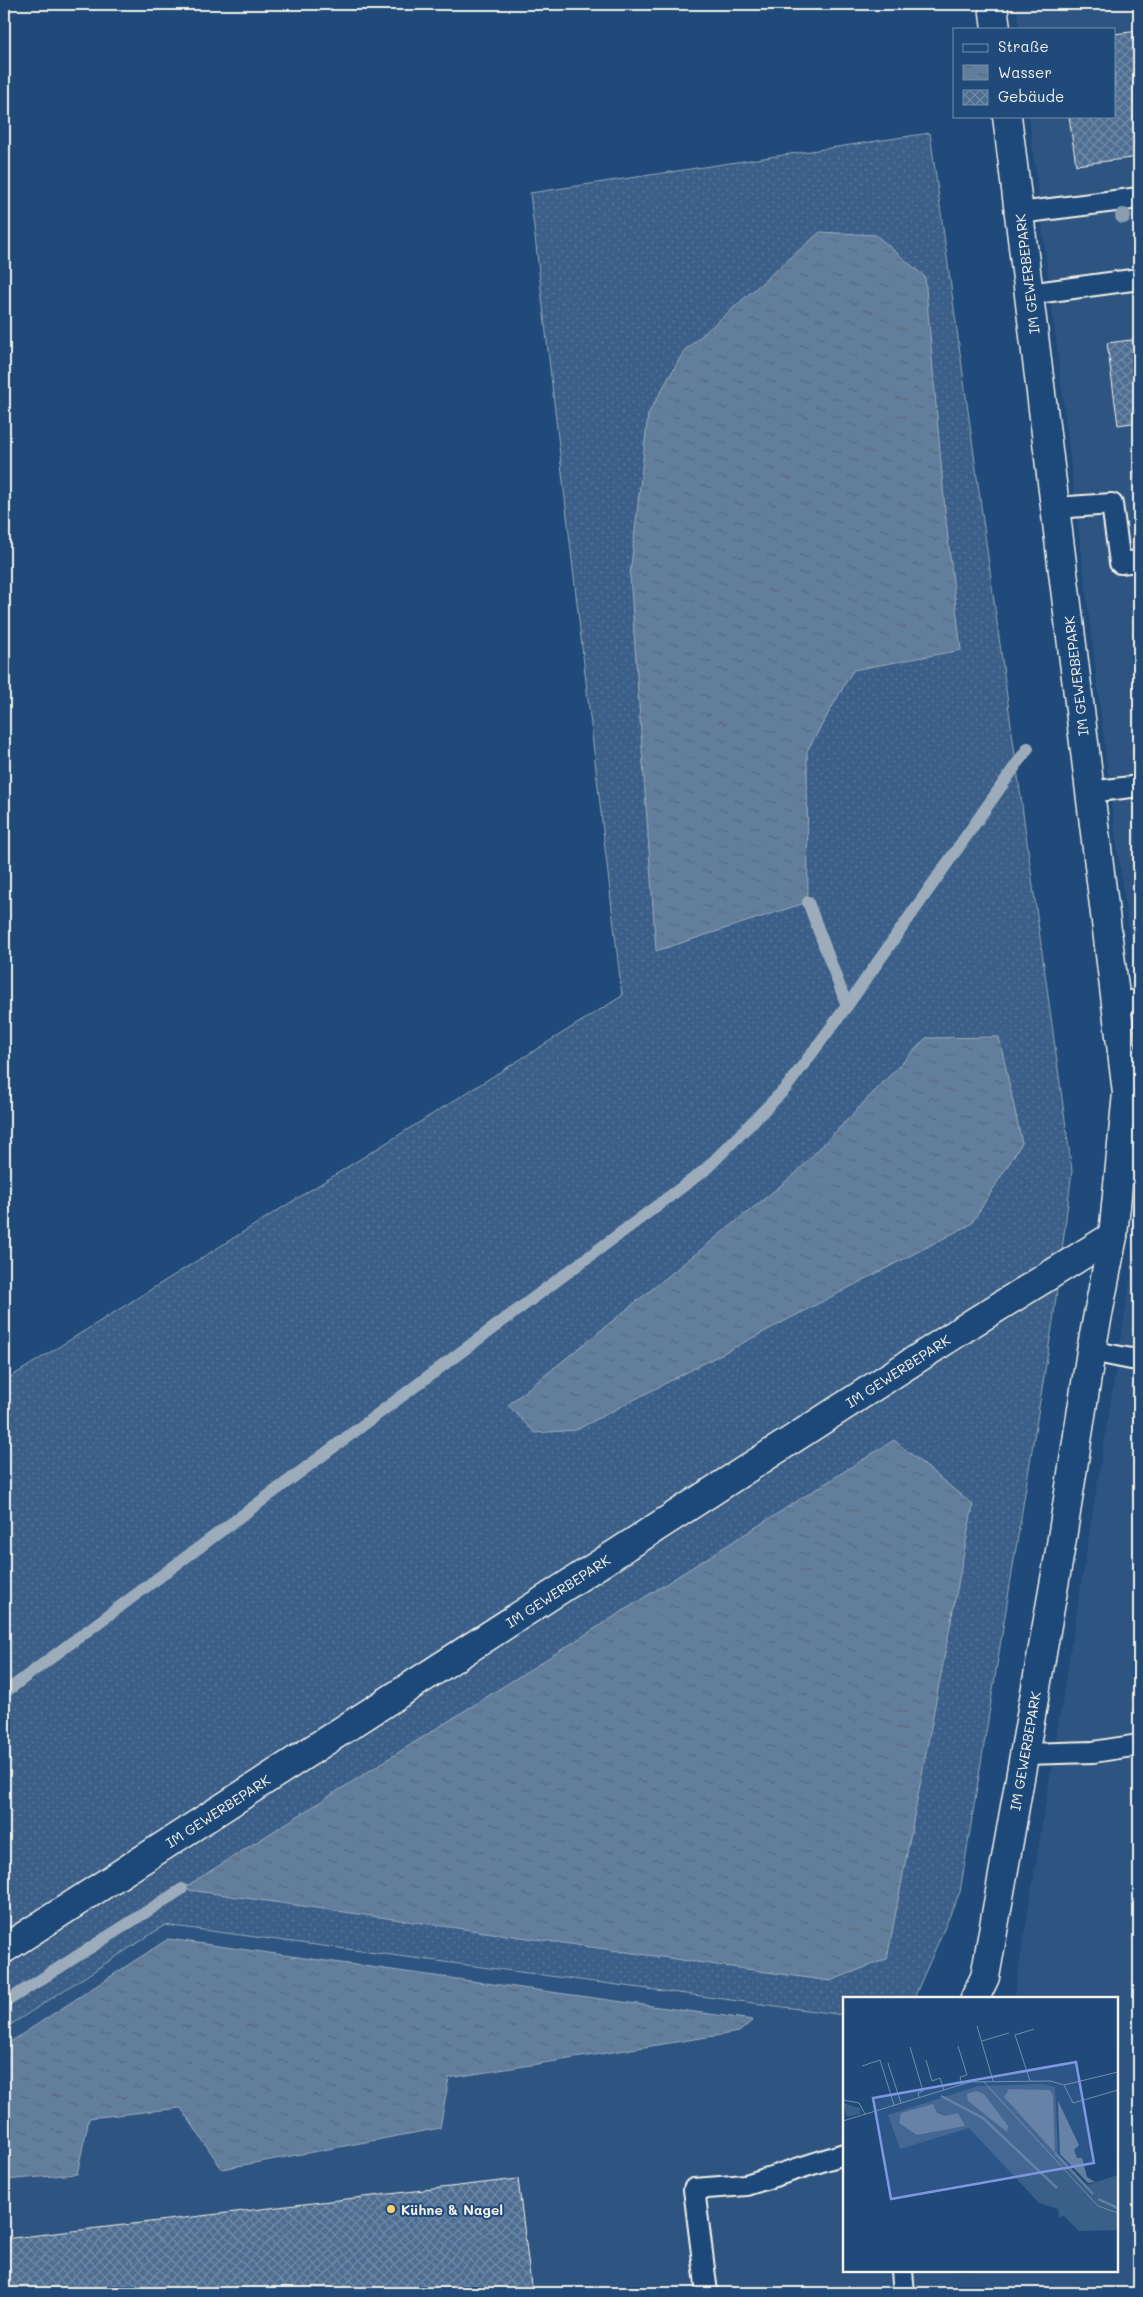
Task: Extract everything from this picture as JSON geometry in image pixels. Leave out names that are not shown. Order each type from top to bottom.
[{"type":"street","points":[[993,4],[996,28]]},
{"type":"street","name":"IM GEWERBEPARK","points":[[975,1997],[985,1977],[1060,1551],[1091,1351],[1113,1236],[1127,1093],[1127,1001],[1090,792],[1007,118]]},
{"type":"street","name":"IM GEWERBEPARK","points":[[4,1949],[957,1333],[1113,1236]]},
{"type":"lane","points":[[1019,213],[1139,198]]},
{"type":"lane","points":[[1029,294],[1139,279]]},
{"type":"lane","points":[[1055,508],[1112,504],[1120,563],[1139,561]]},
{"type":"lane","points":[[1090,792],[1139,786]]},
{"type":"lane","points":[[1091,1351],[1131,1359],[1139,1358]]},
{"type":"lane","points":[[1025,1754],[1093,1752],[1139,1745]]},
{"type":"lane","points":[[707,2293],[694,2189],[746,2185],[843,2154]]},
{"type":"lane","points":[[902,2272],[904,2293]]},
{"type":"shaded area","points":[[1016,4],[1139,4],[1139,999],[1116,840],[1029,118],[1116,118],[1116,28],[1019,28]]},
{"type":"shaded area","points":[[930,133],[1072,1171],[1053,1321],[960,1892],[914,1997],[843,1997],[843,2015],[165,1925],[4,2029],[4,1381],[622,996],[530,193]]},
{"type":"shaded area","points":[[1139,1227],[1139,2293],[4,2293],[4,2029],[165,1925],[843,2015],[843,2272],[1118,2272],[1118,1997],[1014,1997]]},
{"type":"water","points":[[820,232],[876,235],[925,277],[946,521],[961,650],[853,670],[807,751],[808,902],[656,951],[630,575],[648,414],[684,351]]},
{"type":"water","points":[[999,1037],[1022,1143],[971,1224],[576,1430],[535,1433],[508,1405],[795,1174],[926,1038]]},
{"type":"water","points":[[894,1440],[973,1505],[887,1959],[830,1981],[182,1889]]},
{"type":"water","points":[[168,1939],[753,2020],[739,2032],[449,2078],[440,2128],[222,2169],[181,2108],[89,2118],[77,2174],[4,2180],[4,2046]]},
{"type":"building","points":[[1139,31],[1139,157],[1076,165],[1069,118],[1116,118],[1116,34]]},
{"type":"building","points":[[1139,339],[1139,422],[1118,425],[1107,343]]},
{"type":"building","points":[[1139,469],[1139,504],[1135,470]]},
{"type":"building","name":"Kühne & Nagel","points":[[518,2179],[532,2293],[4,2293],[4,2239]]},
{"type":"waterway","points":[[4,1693],[705,1170],[786,1088],[847,1006],[1028,748]]},
{"type":"waterway","points":[[808,902],[847,1006]]},
{"type":"waterway","points":[[4,2003],[182,1889]]},
{"type":"place","name":"Kühne & Nagel","points":[[391,2209]]}]
